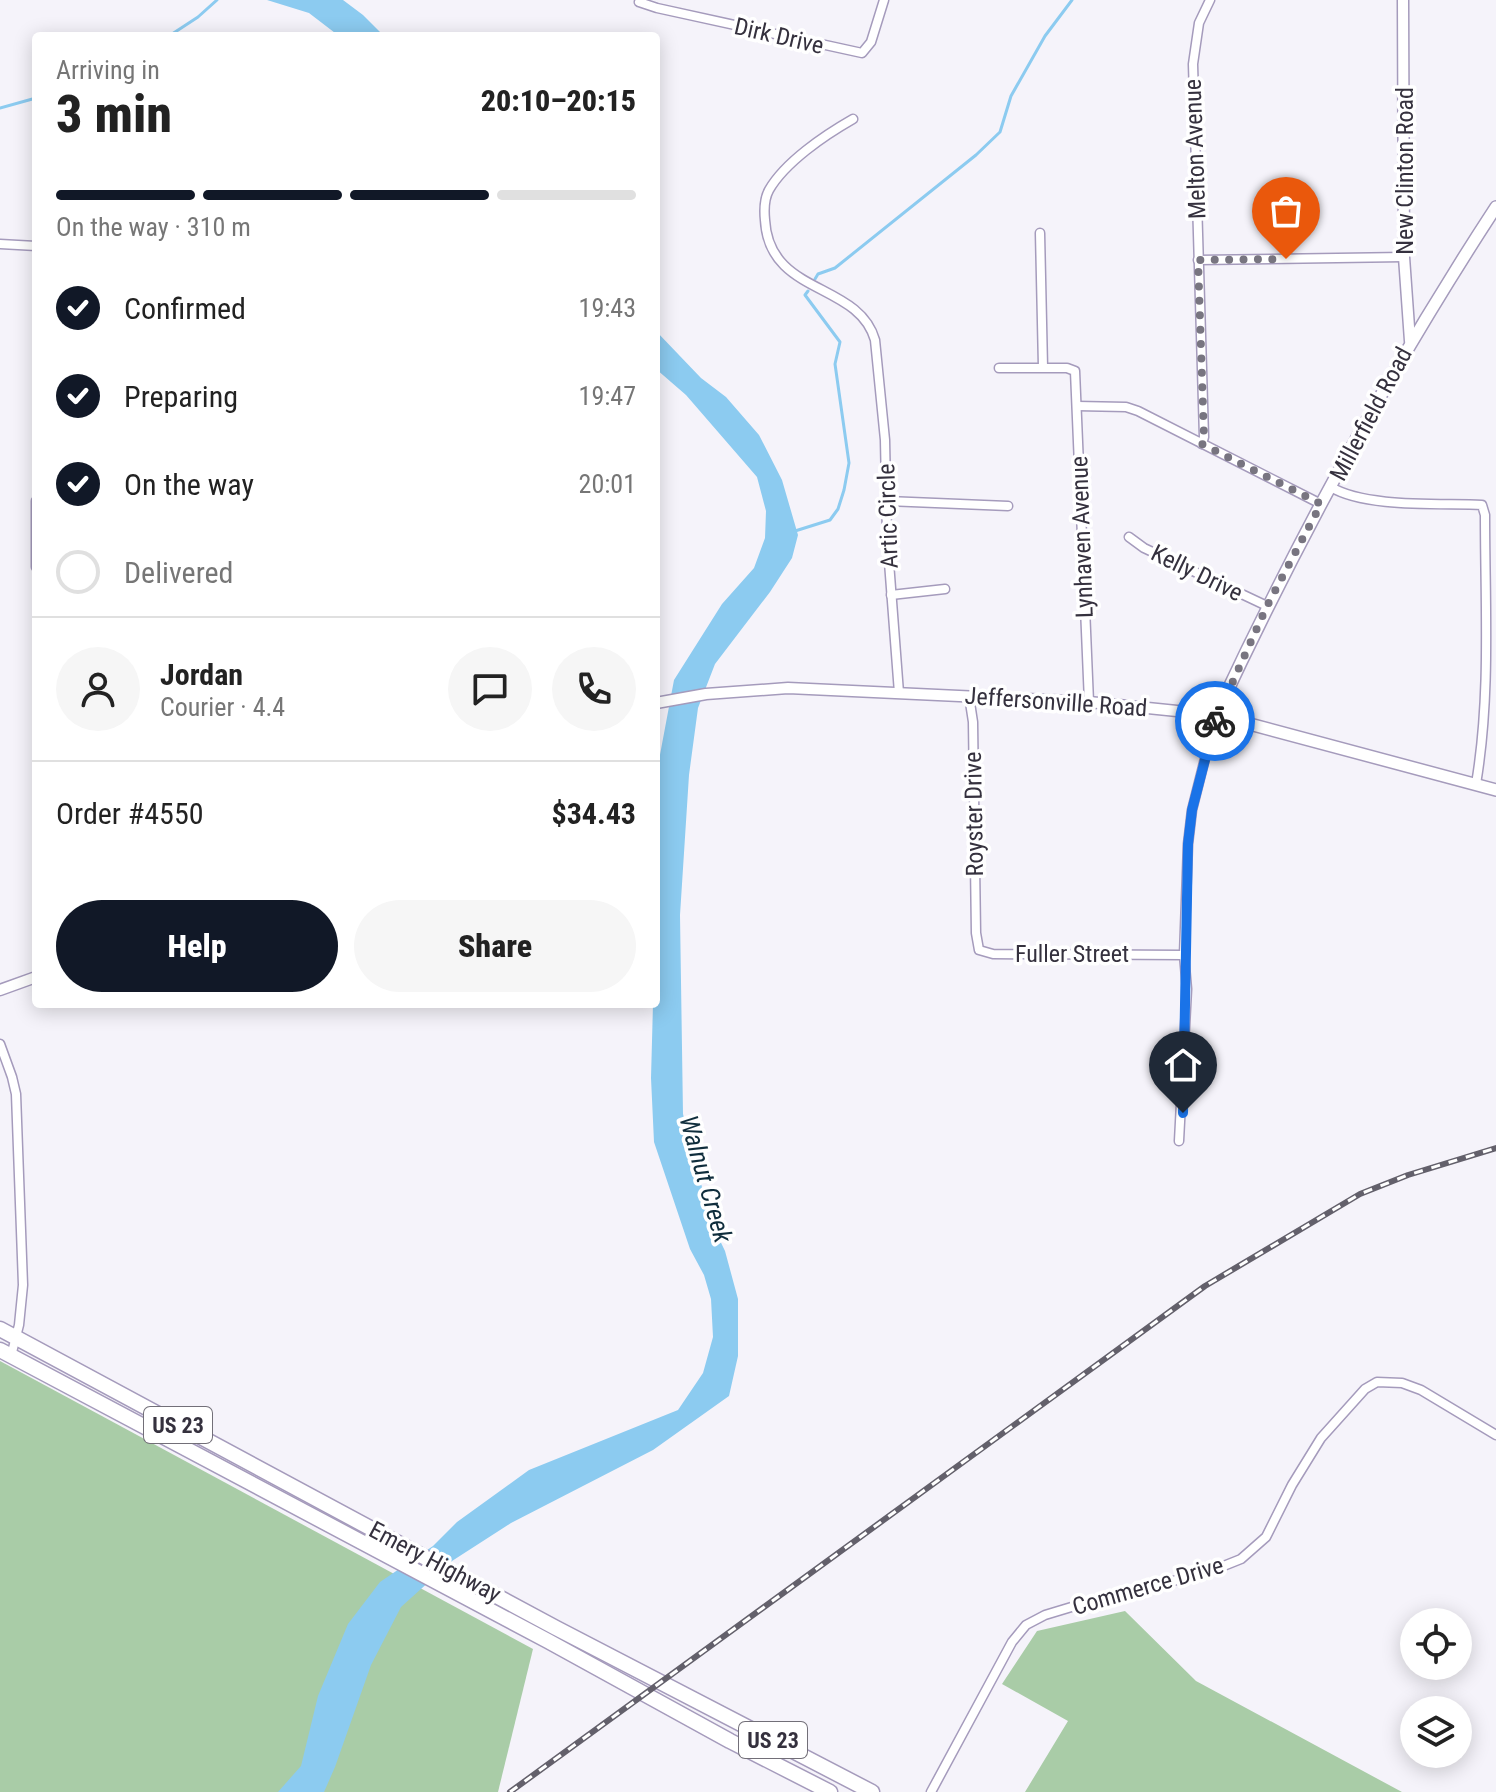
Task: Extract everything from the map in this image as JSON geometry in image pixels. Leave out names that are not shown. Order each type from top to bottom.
[{"type":"highway","name":"Emery Highway","points":[[0,1329],[465,1577],[552,1635],[730,1741],[830,1792]]},
{"type":"highway","name":"Emery Highway","points":[[6,1353],[453,1593],[552,1635],[872,1792]]},
{"type":"main road","name":"Millerfield Road","points":[[1216,715],[1267,606],[1410,341],[1496,207]]},
{"type":"main road","name":"Jeffersonville Road","points":[[1216,715],[1496,790]]},
{"type":"street","name":"Dirk Drive","points":[[639,1],[862,53],[871,42],[884,0]]},
{"type":"street","name":"Melton Avenue","points":[[1202,444],[1193,64],[1199,23],[1210,0]]},
{"type":"street","name":"New Clinton Road","points":[[1403,0],[1404,257],[1410,341]]},
{"type":"street","name":"Artic Circle","points":[[853,119],[823,136],[768,191],[764,207],[766,238],[782,264],[801,279],[863,315],[871,325],[885,440],[891,595],[899,693]]},
{"type":"street","points":[[999,368],[1043,367],[1040,233]]},
{"type":"street","points":[[0,244],[32,246]]},
{"type":"street","points":[[1198,260],[1404,257]]},
{"type":"street","name":"Lynhaven Avenue","points":[[1043,367],[1075,371],[1089,702]]},
{"type":"street","points":[[1077,406],[1126,407],[1149,416],[1321,504]]},
{"type":"street","points":[[1331,487],[1355,496],[1398,502],[1482,505],[1485,721],[1476,784]]},
{"type":"street","points":[[887,501],[1008,506]]},
{"type":"street","name":"Kelly Drive","points":[[1129,537],[1144,548],[1267,606]]},
{"type":"street","points":[[891,595],[945,589]]},
{"type":"street","name":"Jeffersonville Road","points":[[660,702],[755,689],[1089,702],[1216,715]]},
{"type":"street","name":"Royster Drive","points":[[969,696],[973,722],[976,933]]},
{"type":"street","points":[[1179,1141],[1183,1113],[1187,989],[1184,955],[1192,810],[1216,715]]},
{"type":"street","name":"Fuller Street","points":[[976,933],[979,950],[993,954],[1184,955]]},
{"type":"street","points":[[0,990],[32,978]]},
{"type":"street","points":[[0,1044],[16,1094],[23,1285],[19,1325],[6,1353]]},
{"type":"street","name":"Commerce Drive","points":[[931,1792],[1012,1642],[1026,1625],[1059,1611],[1206,1573],[1241,1559],[1266,1537],[1292,1485],[1321,1438],[1365,1389],[1377,1382],[1389,1381],[1421,1390],[1496,1435]]},
{"type":"green space","points":[[0,1361],[533,1649],[498,1792],[0,1792]]},
{"type":"green space","points":[[1125,1611],[1196,1681],[1402,1792],[1025,1792],[1068,1721],[1002,1684],[1037,1631]]},
{"type":"water","points":[[267,0],[343,0],[380,32],[334,32],[309,13]]},
{"type":"water","points":[[660,335],[701,378],[726,397],[759,435],[782,480],[798,535],[792,558],[715,664],[698,708],[689,775],[680,915],[683,1114],[711,1222],[725,1251],[738,1299],[738,1356],[729,1396],[653,1450],[511,1523],[452,1561],[401,1607],[371,1665],[324,1792],[278,1792],[301,1766],[318,1696],[348,1624],[380,1582],[433,1546],[457,1522],[529,1470],[678,1410],[703,1373],[713,1337],[711,1299],[704,1275],[690,1249],[654,1142],[651,1078],[653,1008],[660,1008],[660,755],[674,680],[722,604],[754,568],[765,538],[766,511],[757,477],[686,395],[660,372]]},
{"type":"waterway","points":[[175,32],[217,0]]},
{"type":"waterway","points":[[815,279],[818,274],[835,268],[976,155],[1000,132],[1011,96],[1045,36],[1072,0]]},
{"type":"waterway","points":[[0,108],[32,99]]},
{"type":"waterway","points":[[795,531],[830,520],[838,509],[849,463],[835,364],[840,342],[805,295],[808,291]]},
{"type":"railway","points":[[510,1792],[1205,1286],[1360,1194],[1408,1175],[1496,1148]]},
{"type":"way so far","points":[[1215,721],[1267,606],[1321,504],[1202,444],[1198,260],[1286,259]]},
{"type":"route","points":[[1183,1113],[1188,844],[1192,810],[1215,721]]},
{"type":"water label","name":"Walnut Creek","points":[[706,1179]]}]
